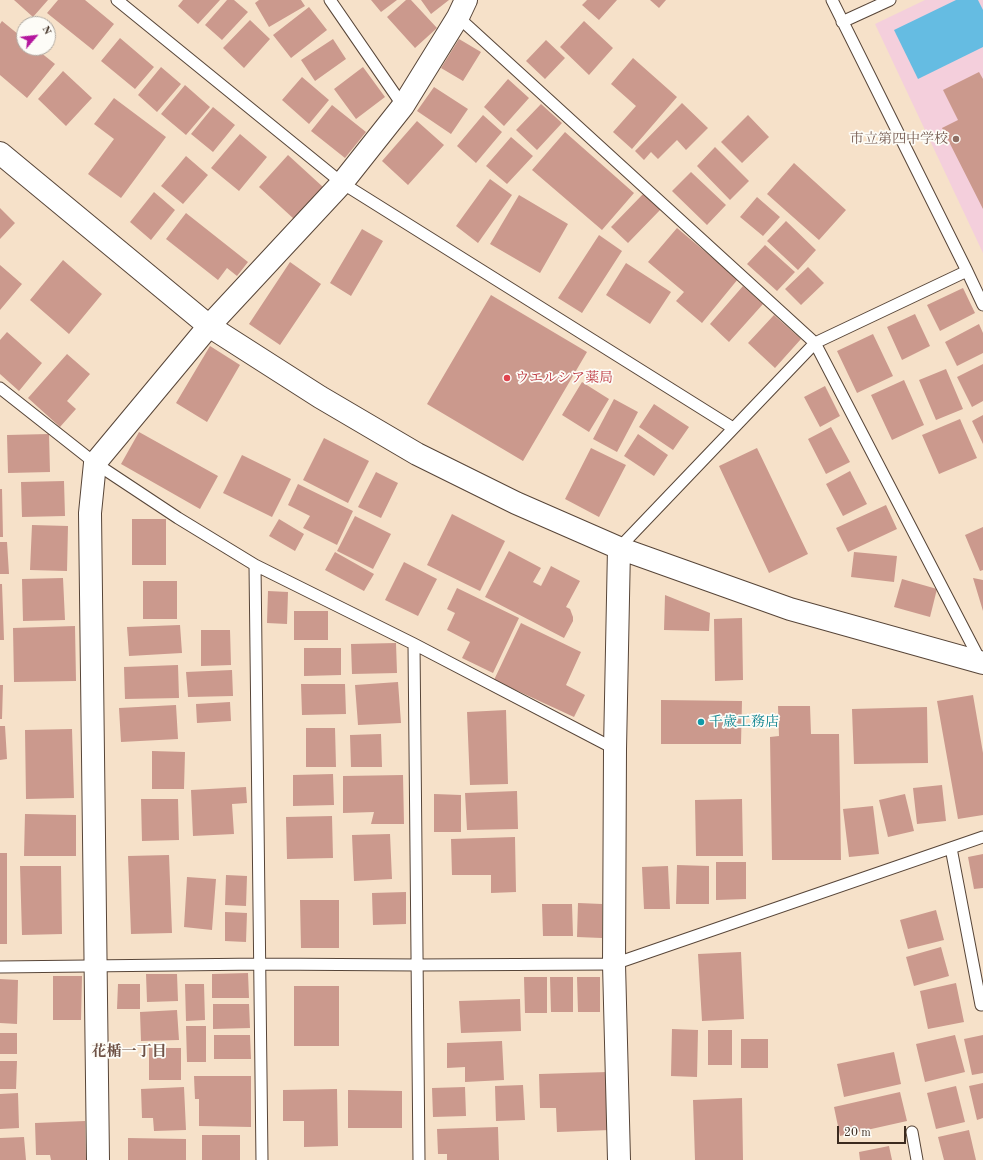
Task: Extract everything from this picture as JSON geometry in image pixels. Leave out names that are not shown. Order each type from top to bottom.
[{"type":"street","points":[[98,1160],[90,513],[95,463],[209,326],[342,182],[403,106],[462,8]]},
{"type":"street","points":[[0,153],[209,326],[320,397],[417,454],[516,503],[619,548],[790,609],[982,665]]},
{"type":"street","points":[[619,548],[615,748],[614,964],[619,1160]]},
{"type":"lane","points":[[117,0],[342,182],[733,428]]},
{"type":"lane","points":[[330,0],[403,106]]},
{"type":"lane","points":[[832,0],[983,305]]},
{"type":"lane","points":[[842,22],[890,0]]},
{"type":"lane","points":[[462,8],[815,343],[982,665]]},
{"type":"lane","points":[[619,548],[815,343],[967,271]]},
{"type":"lane","points":[[0,388],[95,463],[178,518],[255,565],[414,644],[615,748]]},
{"type":"lane","points":[[255,565],[261,964],[262,1160]]},
{"type":"lane","points":[[414,644],[420,1160]]},
{"type":"lane","points":[[0,967],[261,964],[614,964],[983,837]]},
{"type":"lane","points":[[951,848],[981,1005]]},
{"type":"lane","points":[[912,1132],[917,1160]]},
{"type":"shaded area","name":"市立第四中学校","points":[[925,0],[983,0],[983,253],[875,24]]},
{"type":"water","points":[[956,0],[978,0],[983,10],[983,47],[918,79],[894,30]]},
{"type":"building","points":[[14,0],[48,0],[34,16],[32,16]]},
{"type":"building","points":[[58,0],[85,0],[114,24],[93,50],[56,20],[56,16],[51,16],[47,13]]},
{"type":"building","points":[[183,0],[220,0],[198,24],[178,6]]},
{"type":"building","points":[[227,0],[234,0],[248,12],[222,40],[205,25]]},
{"type":"building","points":[[259,0],[301,0],[305,6],[269,27],[255,3]]},
{"type":"building","points":[[371,0],[397,0],[381,12]]},
{"type":"building","points":[[406,0],[411,0],[437,28],[415,48],[387,17]]},
{"type":"building","points":[[421,0],[449,0],[431,14]]},
{"type":"building","points":[[587,0],[617,0],[599,20],[582,5]]},
{"type":"building","points":[[650,0],[666,0],[659,8]]},
{"type":"building","points":[[309,7],[327,30],[291,58],[273,35]]},
{"type":"building","points":[[250,20],[270,39],[244,68],[223,48]]},
{"type":"building","points":[[2,21],[16,32],[16,56],[45,56],[55,64],[27,98],[0,75],[0,24]]},
{"type":"building","points":[[584,21],[613,48],[589,75],[560,47]]},
{"type":"building","points":[[120,38],[154,67],[135,89],[101,61]]},
{"type":"building","points":[[333,39],[346,59],[315,81],[301,60]]},
{"type":"building","points":[[459,39],[481,52],[463,81],[441,68]]},
{"type":"building","points":[[546,40],[565,58],[545,79],[526,61]]},
{"type":"building","points":[[633,58],[677,97],[632,149],[613,132],[636,106],[611,84]]},
{"type":"building","points":[[161,67],[181,84],[157,112],[138,95]]},
{"type":"building","points":[[363,67],[385,97],[356,119],[334,89]]},
{"type":"building","points":[[63,71],[92,98],[66,126],[38,99]]},
{"type":"building","points":[[979,72],[983,79],[983,209],[942,128],[958,120],[943,90]]},
{"type":"building","points":[[302,77],[329,100],[309,124],[282,100]]},
{"type":"building","points":[[508,79],[529,98],[504,126],[484,107]]},
{"type":"building","points":[[185,85],[210,107],[186,135],[161,114]]},
{"type":"building","points":[[434,87],[468,109],[451,134],[417,111]]},
{"type":"building","points":[[114,98],[166,137],[121,198],[88,174],[114,139],[94,124]]},
{"type":"building","points":[[682,103],[708,128],[686,150],[677,140],[658,159],[651,152],[644,160],[635,151]]},
{"type":"building","points":[[541,104],[562,123],[537,150],[516,130]]},
{"type":"building","points":[[332,105],[366,132],[345,158],[311,131]]},
{"type":"building","points":[[213,107],[235,125],[213,152],[191,134]]},
{"type":"building","points":[[483,115],[502,132],[476,163],[457,146]]},
{"type":"building","points":[[748,115],[769,137],[742,163],[721,142]]},
{"type":"building","points":[[417,121],[444,145],[408,185],[382,161]]},
{"type":"building","points":[[565,132],[634,193],[602,230],[532,170]]},
{"type":"building","points":[[240,134],[267,157],[239,191],[211,168]]},
{"type":"building","points":[[511,137],[533,156],[507,184],[486,166]]},
{"type":"building","points":[[715,147],[749,181],[730,200],[697,166]]},
{"type":"building","points":[[288,155],[323,187],[294,219],[259,187]]},
{"type":"building","points":[[186,156],[208,175],[183,204],[161,186]]},
{"type":"building","points":[[794,163],[846,210],[819,240],[767,194]]},
{"type":"building","points":[[691,172],[726,205],[707,225],[672,191]]},
{"type":"building","points":[[490,179],[512,195],[478,243],[456,226]]},
{"type":"building","points":[[154,192],[175,210],[151,240],[130,222]]},
{"type":"building","points":[[644,193],[661,209],[628,243],[611,227]]},
{"type":"building","points":[[519,195],[568,224],[540,273],[490,244]]},
{"type":"building","points":[[757,197],[780,217],[763,236],[740,217]]},
{"type":"building","points":[[0,208],[15,223],[0,239]]},
{"type":"building","points":[[186,213],[248,262],[237,276],[227,268],[218,280],[166,239]]},
{"type":"building","points":[[786,221],[816,250],[798,270],[767,241]]},
{"type":"building","points":[[677,228],[738,279],[702,323],[676,301],[684,292],[648,262]]},
{"type":"building","points":[[362,229],[383,241],[351,296],[330,283]]},
{"type":"building","points":[[599,235],[622,251],[582,313],[558,298]]},
{"type":"building","points":[[765,245],[795,272],[777,291],[747,264]]},
{"type":"building","points":[[63,260],[102,294],[69,334],[30,300]]},
{"type":"building","points":[[290,262],[321,284],[280,345],[249,324]]},
{"type":"building","points":[[626,263],[671,292],[650,324],[606,295]]},
{"type":"building","points":[[0,265],[22,284],[0,310]]},
{"type":"building","points":[[808,267],[824,283],[801,305],[785,289]]},
{"type":"building","points":[[743,286],[763,304],[729,342],[710,324]]},
{"type":"building","points":[[963,288],[975,313],[940,331],[927,305]]},
{"type":"building","name":"ウエルシア薬局","points":[[491,295],[587,352],[523,461],[427,404]]},
{"type":"building","points":[[915,314],[930,346],[902,360],[887,327]]},
{"type":"building","points":[[774,315],[801,339],[775,368],[748,343]]},
{"type":"building","points":[[979,324],[983,333],[983,353],[957,366],[945,342]]},
{"type":"building","points":[[7,332],[42,363],[19,391],[0,374],[0,340]]},
{"type":"building","points":[[873,334],[893,376],[857,393],[837,351]]},
{"type":"building","points":[[210,346],[240,365],[207,422],[176,403]]},
{"type":"building","points":[[67,354],[90,374],[67,401],[76,409],[60,427],[28,398]]},
{"type":"building","points":[[983,364],[983,401],[972,407],[957,377]]},
{"type":"building","points":[[946,369],[963,409],[936,420],[919,380]]},
{"type":"building","points":[[904,380],[924,425],[892,440],[871,395]]},
{"type":"building","points":[[582,382],[609,399],[589,432],[562,415]]},
{"type":"building","points":[[825,386],[840,416],[820,427],[804,397]]},
{"type":"building","points":[[614,399],[638,412],[617,452],[593,439]]},
{"type":"building","points":[[654,404],[689,427],[673,450],[639,427]]},
{"type":"building","points":[[983,415],[983,444],[972,421]]},
{"type":"building","points":[[960,419],[977,458],[939,474],[922,435]]},
{"type":"building","points":[[831,427],[850,462],[826,474],[808,439]]},
{"type":"building","points":[[139,432],[218,476],[200,509],[121,464]]},
{"type":"building","points":[[49,434],[50,472],[8,473],[7,435]]},
{"type":"building","points":[[638,434],[668,455],[654,476],[624,456]]},
{"type":"building","points":[[324,438],[369,461],[348,503],[303,480]]},
{"type":"building","points":[[591,448],[626,465],[599,517],[565,499]]},
{"type":"building","points":[[757,448],[808,554],[769,573],[719,466]]},
{"type":"building","points":[[242,455],[291,479],[272,517],[223,493]]},
{"type":"building","points":[[850,471],[867,504],[843,516],[826,484]]},
{"type":"building","points":[[376,472],[398,483],[381,518],[358,507]]},
{"type":"building","points":[[64,481],[65,516],[22,517],[21,482]]},
{"type":"building","points":[[298,484],[353,511],[337,545],[303,528],[310,516],[288,505]]},
{"type":"building","points":[[0,489],[2,489],[3,537],[0,537]]},
{"type":"building","points":[[886,505],[897,529],[848,552],[836,528]]},
{"type":"building","points":[[452,514],[505,541],[480,591],[427,565]]},
{"type":"building","points":[[355,516],[391,534],[373,569],[337,551]]},
{"type":"building","points":[[132,519],[166,519],[166,565],[132,565]]},
{"type":"building","points":[[279,519],[304,534],[295,551],[269,536]]},
{"type":"building","points":[[32,525],[68,526],[67,571],[30,570]]},
{"type":"building","points":[[983,527],[983,570],[980,571],[965,535]]},
{"type":"building","points":[[0,542],[7,542],[9,574],[0,574]]},
{"type":"building","points":[[509,551],[541,568],[533,582],[541,586],[551,566],[580,581],[566,607],[570,609],[573,621],[564,638],[485,597]]},
{"type":"building","points":[[335,552],[374,574],[364,591],[325,570]]},
{"type":"building","points":[[854,552],[897,556],[894,582],[851,577]]},
{"type":"building","points":[[404,562],[437,579],[418,616],[385,600]]},
{"type":"building","points":[[63,578],[65,620],[23,621],[22,579]]},
{"type":"building","points":[[973,578],[983,580],[983,611]]},
{"type":"building","points":[[902,579],[937,589],[930,617],[894,607]]},
{"type":"building","points":[[143,581],[177,581],[177,619],[143,619]]},
{"type":"building","points":[[0,584],[2,584],[4,640],[0,640]]},
{"type":"building","points":[[457,588],[519,618],[493,673],[462,658],[470,642],[447,630],[455,613],[447,609]]},
{"type":"building","points":[[268,591],[288,592],[287,624],[267,623]]},
{"type":"building","points":[[665,595],[710,613],[709,631],[664,630]]},
{"type":"building","points":[[294,611],[328,611],[328,640],[294,640]]},
{"type":"building","points":[[742,618],[743,680],[715,681],[714,619]]},
{"type":"building","points":[[521,623],[581,652],[566,685],[585,695],[574,717],[494,680]]},
{"type":"building","points":[[180,625],[182,653],[129,656],[127,627]]},
{"type":"building","points":[[75,626],[76,681],[14,682],[13,628]]},
{"type":"building","points":[[201,630],[230,630],[231,665],[201,666]]},
{"type":"building","points":[[396,643],[397,673],[352,674],[351,644]]},
{"type":"building","points":[[304,648],[341,648],[341,675],[304,676]]},
{"type":"building","points":[[178,665],[179,698],[125,699],[124,667]]},
{"type":"building","points":[[232,670],[233,696],[188,697],[186,672]]},
{"type":"building","points":[[398,682],[401,723],[358,725],[355,685]]},
{"type":"building","points":[[301,684],[345,684],[346,714],[302,715]]},
{"type":"building","points":[[0,685],[3,685],[2,719],[0,719]]},
{"type":"building","points":[[973,695],[983,753],[983,815],[958,819],[937,701]]},
{"type":"building","name":"千歳工務店","points":[[661,700],[742,701],[741,744],[661,744]]},
{"type":"building","points":[[230,702],[231,721],[197,723],[196,704]]},
{"type":"building","points":[[176,705],[178,739],[121,742],[119,708]]},
{"type":"building","points":[[778,706],[810,706],[811,734],[839,734],[841,860],[772,860],[770,737],[779,736]]},
{"type":"building","points":[[927,707],[928,763],[854,764],[852,709]]},
{"type":"building","points":[[506,710],[508,784],[470,785],[467,712]]},
{"type":"building","points":[[0,726],[5,726],[7,759],[0,760]]},
{"type":"building","points":[[306,728],[335,728],[336,767],[306,767]]},
{"type":"building","points":[[72,729],[74,798],[26,799],[25,730]]},
{"type":"building","points":[[381,734],[382,767],[351,767],[350,735]]},
{"type":"building","points":[[152,751],[185,752],[184,789],[152,789]]},
{"type":"building","points":[[333,774],[334,805],[293,806],[293,775]]},
{"type":"building","points":[[403,775],[404,824],[371,824],[374,812],[343,813],[343,776]]},
{"type":"building","points":[[942,785],[946,821],[917,824],[913,788]]},
{"type":"building","points":[[246,787],[247,803],[232,804],[234,834],[193,836],[191,790]]},
{"type":"building","points":[[517,791],[518,829],[467,830],[465,793]]},
{"type":"building","points":[[434,794],[461,795],[461,832],[434,832]]},
{"type":"building","points":[[905,794],[914,831],[888,837],[879,800]]},
{"type":"building","points":[[141,799],[178,799],[179,840],[142,841]]},
{"type":"building","points":[[742,799],[743,856],[696,856],[695,800]]},
{"type":"building","points":[[873,806],[879,854],[849,857],[843,809]]},
{"type":"building","points":[[25,814],[76,815],[76,856],[24,856]]},
{"type":"building","points":[[332,816],[333,858],[287,859],[286,817]]},
{"type":"building","points":[[390,834],[392,879],[354,881],[352,835]]},
{"type":"building","points":[[515,837],[516,892],[491,893],[491,875],[452,875],[451,839]]},
{"type":"building","points":[[0,853],[7,853],[7,944],[0,944]]},
{"type":"building","points":[[983,854],[983,888],[974,889],[968,857]]},
{"type":"building","points":[[169,855],[172,933],[131,934],[128,856]]},
{"type":"building","points":[[716,862],[746,862],[746,899],[716,900]]},
{"type":"building","points":[[677,865],[709,866],[709,904],[676,904]]},
{"type":"building","points":[[20,866],[61,866],[62,934],[22,935]]},
{"type":"building","points":[[668,866],[670,909],[644,909],[642,867]]},
{"type":"building","points":[[226,875],[247,876],[246,906],[225,905]]},
{"type":"building","points":[[187,877],[216,879],[212,930],[184,927]]},
{"type":"building","points":[[406,892],[406,924],[373,925],[372,893]]},
{"type":"building","points":[[300,900],[339,900],[339,948],[301,948]]},
{"type":"building","points":[[578,903],[602,904],[602,938],[577,937]]},
{"type":"building","points":[[542,904],[572,904],[573,936],[543,936]]},
{"type":"building","points":[[936,910],[944,940],[908,949],[900,920]]},
{"type":"building","points":[[225,912],[247,913],[246,942],[225,941]]},
{"type":"building","points":[[941,947],[949,976],[914,986],[906,957]]},
{"type":"building","points":[[741,952],[744,1019],[702,1021],[698,954]]},
{"type":"building","points":[[248,973],[249,998],[212,998],[212,974]]},
{"type":"building","points":[[146,974],[177,974],[178,1001],[147,1002]]},
{"type":"building","points":[[53,976],[82,976],[81,1020],[53,1020]]},
{"type":"building","points":[[524,977],[547,977],[547,1013],[525,1013]]},
{"type":"building","points":[[550,977],[573,977],[573,1012],[551,1012]]},
{"type":"building","points":[[577,977],[600,977],[600,1012],[578,1012]]},
{"type":"building","points":[[0,979],[18,980],[17,1024],[0,1023]]},
{"type":"building","points":[[956,983],[964,1022],[928,1029],[920,991]]},
{"type":"building","points":[[118,984],[140,984],[140,1009],[117,1009]]},
{"type":"building","points":[[185,984],[204,984],[205,1020],[186,1021]]},
{"type":"building","points":[[294,986],[339,986],[339,1046],[294,1046]]},
{"type":"building","points":[[520,999],[521,1031],[461,1033],[459,1001]]},
{"type":"building","points":[[213,1004],[249,1004],[250,1028],[213,1029]]},
{"type":"building","points":[[177,1010],[179,1040],[141,1041],[140,1012]]},
{"type":"building","points":[[186,1026],[206,1026],[206,1062],[187,1062]]},
{"type":"building","points":[[672,1029],[698,1030],[697,1077],[671,1076]]},
{"type":"building","points":[[708,1030],[732,1030],[732,1065],[708,1065]]},
{"type":"building","points":[[0,1033],[17,1033],[17,1054],[0,1054]]},
{"type":"building","points":[[214,1035],[250,1035],[251,1059],[214,1059]]},
{"type":"building","points":[[955,1035],[965,1072],[925,1082],[916,1044]]},
{"type":"building","points":[[983,1035],[983,1073],[972,1075],[964,1039]]},
{"type":"building","points":[[741,1039],[768,1039],[768,1068],[741,1068]]},
{"type":"building","points":[[502,1041],[504,1080],[465,1082],[465,1067],[447,1068],[447,1043]]},
{"type":"building","points":[[149,1048],[181,1048],[181,1080],[149,1080]]},
{"type":"building","points":[[894,1052],[901,1084],[844,1097],[837,1064]]},
{"type":"building","points":[[0,1061],[17,1061],[16,1089],[0,1089]]},
{"type":"building","points":[[608,1072],[610,1130],[557,1132],[556,1108],[540,1108],[539,1074]]},
{"type":"building","points":[[194,1076],[251,1076],[251,1127],[199,1126],[199,1099],[195,1099]]},
{"type":"building","points":[[983,1083],[983,1118],[977,1120],[969,1086]]},
{"type":"building","points":[[523,1085],[525,1120],[496,1121],[495,1086]]},
{"type":"building","points":[[956,1086],[965,1122],[936,1129],[927,1093]]},
{"type":"building","points":[[184,1087],[186,1130],[154,1131],[153,1118],[142,1118],[141,1089]]},
{"type":"building","points":[[465,1087],[466,1116],[433,1117],[432,1088]]},
{"type":"building","points":[[337,1089],[338,1146],[304,1147],[304,1121],[283,1121],[283,1090]]},
{"type":"building","points":[[348,1090],[402,1091],[402,1128],[348,1128]]},
{"type":"building","points":[[900,1092],[907,1121],[840,1136],[834,1107]]},
{"type":"building","points":[[18,1093],[19,1128],[0,1129],[0,1094]]},
{"type":"building","points":[[742,1098],[743,1160],[695,1160],[693,1100]]},
{"type":"building","points":[[85,1121],[86,1160],[51,1160],[50,1155],[36,1155],[35,1123]]},
{"type":"building","points":[[498,1127],[499,1160],[447,1160],[447,1154],[438,1154],[437,1129]]},
{"type":"building","points":[[969,1130],[976,1160],[944,1160],[938,1137]]},
{"type":"building","points":[[202,1135],[240,1135],[240,1160],[202,1160]]},
{"type":"building","points":[[24,1137],[26,1160],[0,1160],[0,1138]]},
{"type":"building","points":[[128,1138],[186,1139],[186,1160],[128,1160]]},
{"type":"building","points":[[889,1146],[892,1160],[860,1160],[859,1152]]},
{"type":"place","name":"市立第四中学校","points":[[956,139]]},
{"type":"place","name":"ウエルシア薬局","points":[[507,378]]},
{"type":"place","name":"千歳工務店","points":[[701,722]]},
{"type":"district","name":"花楯一丁目","points":[[129,1052]]}]
